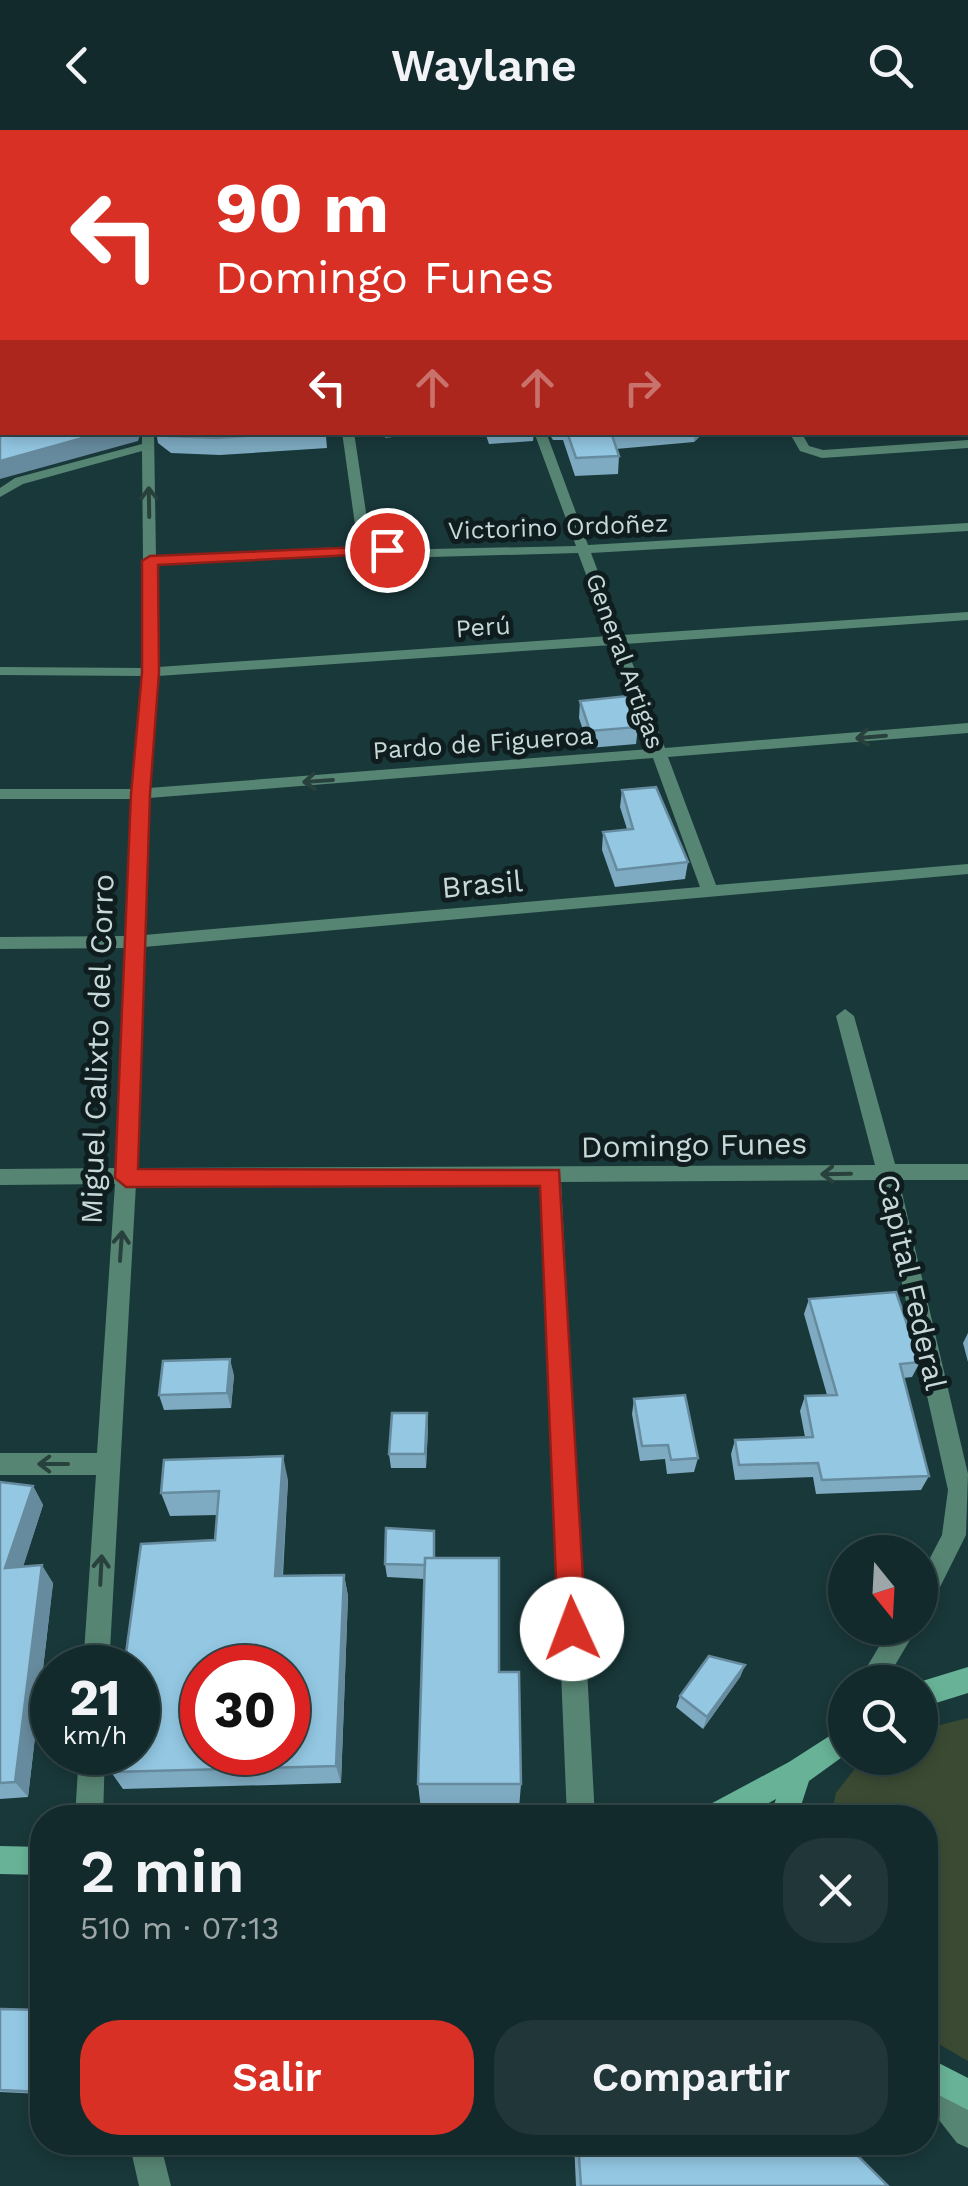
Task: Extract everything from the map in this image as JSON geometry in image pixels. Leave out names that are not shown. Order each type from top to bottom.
[{"type":"main road","points":[[938,1689],[968,1680]]},
{"type":"main road","points":[[738,1805],[800,1772],[828,1748]]},
{"type":"main road","points":[[788,1805],[800,1772]]},
{"type":"main road","points":[[0,1860],[30,1860]]},
{"type":"main road","points":[[938,2080],[968,2095]]},
{"type":"street","points":[[348,435],[365,549]]},
{"type":"street","name":"General Artigas","points":[[541,435],[710,890]]},
{"type":"street","points":[[797,435],[811,453],[968,444]]},
{"type":"street","points":[[0,493],[19,481],[148,439]]},
{"type":"street","name":"Miguel Calixto del Corro","points":[[97,1645],[126,1178],[140,794],[150,672],[148,439]]},
{"type":"street","name":"Victorino Ordoñez","points":[[150,561],[365,549],[431,553],[584,549],[968,527]]},
{"type":"street","name":"Perú","points":[[0,671],[150,672],[968,616]]},
{"type":"street","name":"Pardo de Figueroa","points":[[0,794],[140,794],[968,728]]},
{"type":"street","name":"Brasil","points":[[0,944],[135,942],[968,869]]},
{"type":"street","name":"Capital Federal","points":[[845,1016],[887,1173],[960,1490],[961,1520],[938,1569]]},
{"type":"street","name":"Domingo Funes","points":[[0,1177],[968,1172]]},
{"type":"street","points":[[551,1177],[580,1805]]},
{"type":"street","points":[[0,1464],[106,1464]]},
{"type":"street","points":[[90,1805],[91,1775]]},
{"type":"street","points":[[938,2092],[968,2132]]},
{"type":"street","points":[[147,2155],[155,2186]]},
{"type":"green space","points":[[968,1718],[968,2061],[938,2044],[938,1805],[834,1805],[836,1793],[850,1775],[938,1775],[938,1726]]},
{"type":"building","points":[[0,435],[93,435],[0,461]]},
{"type":"building","points":[[167,435],[256,435],[217,438]]},
{"type":"building","points":[[568,435],[612,435],[619,456],[576,458]]},
{"type":"building","points":[[627,696],[638,727],[590,731],[580,701]]},
{"type":"building","points":[[656,787],[688,862],[617,870],[603,832],[633,829],[622,790]]},
{"type":"building","points":[[896,1292],[920,1362],[900,1364],[929,1476],[822,1480],[818,1463],[739,1465],[735,1440],[813,1437],[805,1396],[837,1395],[809,1299]]},
{"type":"building","points":[[230,1359],[227,1393],[159,1395],[163,1361]]},
{"type":"building","points":[[685,1395],[698,1458],[671,1460],[668,1445],[642,1446],[634,1399]]},
{"type":"building","points":[[392,1413],[427,1413],[425,1454],[389,1454]]},
{"type":"building","points":[[283,1456],[275,1576],[344,1575],[336,1766],[310,1767],[310,1645],[180,1645],[180,1770],[160,1771],[160,1645],[127,1645],[141,1544],[215,1540],[219,1491],[161,1493],[164,1460]]},
{"type":"building","points":[[0,1482],[33,1486],[5,1568],[42,1565],[15,1782],[0,1783]]},
{"type":"building","points":[[386,1528],[434,1531],[434,1558],[425,1558],[425,1565],[385,1564]]},
{"type":"building","points":[[425,1558],[499,1558],[499,1672],[519,1672],[521,1784],[418,1784]]},
{"type":"building","points":[[709,1656],[745,1665],[707,1717],[680,1696]]},
{"type":"building","points":[[0,2009],[30,2010],[30,2091],[0,2090]]},
{"type":"building","points":[[579,2155],[857,2155],[888,2186],[581,2186]]},
{"type":"route","points":[[387,550],[150,561],[150,672],[140,794],[126,1178],[551,1177],[572,1629]]}]
